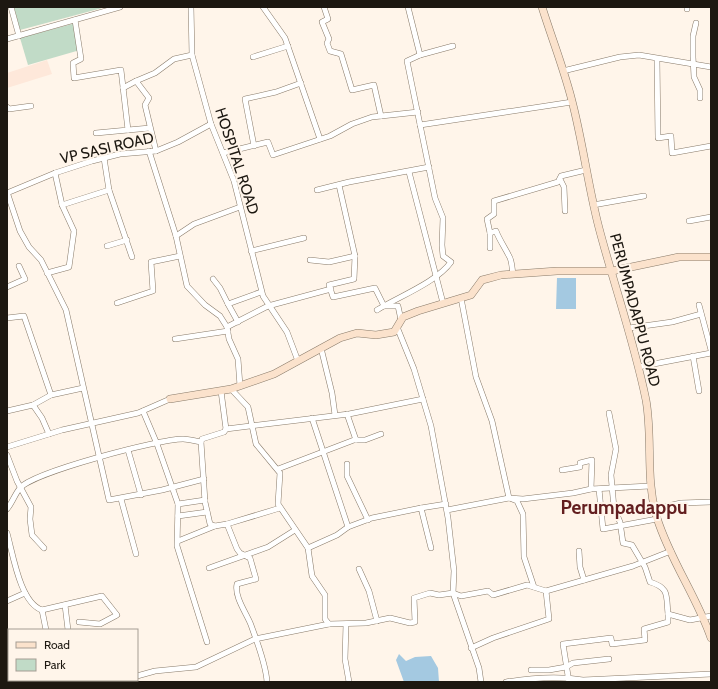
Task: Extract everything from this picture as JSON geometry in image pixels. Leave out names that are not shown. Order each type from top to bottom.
[{"type":"main road","name":"PERUMPADAPPU ROAD","points":[[542,7],[564,71],[572,102],[593,205],[629,328],[638,367],[649,421],[650,486],[654,509],[680,572],[707,616],[711,638]]},
{"type":"main road","points":[[170,398],[231,389],[274,374],[340,338],[357,333],[376,335],[394,332],[403,317],[474,293],[482,280],[513,274],[612,271],[679,258],[711,257]]},
{"type":"street","points":[[11,7],[19,36]]},
{"type":"street","points":[[7,39],[120,7]]},
{"type":"street","name":"HOSPITAL ROAD","points":[[191,7],[192,55],[211,124],[234,181],[261,292],[268,306],[287,332],[298,361]]},
{"type":"street","points":[[263,7],[285,38],[320,139]]},
{"type":"street","points":[[324,7],[328,19],[322,22],[328,39],[327,43],[330,51],[341,54],[352,90],[374,85],[381,116]]},
{"type":"street","points":[[408,7],[420,55]]},
{"type":"street","points":[[75,20],[81,59],[73,63],[74,78],[121,70],[128,130]]},
{"type":"street","points":[[696,23],[693,43],[694,77],[700,90],[700,98]]},
{"type":"street","points":[[253,57],[288,46]]},
{"type":"street","points":[[377,310],[414,291],[445,271],[451,262],[443,256],[442,245],[444,218],[435,198],[407,61],[420,55],[454,46]]},
{"type":"street","points":[[123,88],[155,73],[174,59],[192,55]]},
{"type":"street","points":[[564,71],[620,57],[639,55],[657,60],[711,67]]},
{"type":"street","points":[[657,60],[658,138],[671,136],[672,153],[711,146]]},
{"type":"street","points":[[136,81],[149,98],[145,105],[156,151]]},
{"type":"street","points":[[254,146],[245,99],[276,92],[301,83]]},
{"type":"street","points":[[420,125],[572,102]]},
{"type":"street","points":[[7,107],[9,109],[31,106]]},
{"type":"street","points":[[223,153],[268,142],[273,155],[320,139],[372,117],[418,112]]},
{"type":"street","name":"VP SASI ROAD","points":[[7,193],[55,173],[104,158],[156,151],[178,142],[211,124]]},
{"type":"street","points":[[96,133],[150,128]]},
{"type":"street","points":[[149,151],[176,236],[187,286],[205,305],[220,316],[228,329],[229,339],[238,359],[240,386]]},
{"type":"street","points":[[104,158],[109,190],[132,257]]},
{"type":"street","points":[[317,190],[429,167]]},
{"type":"street","points":[[490,248],[490,233],[487,218],[494,214],[494,201],[558,182],[561,176],[586,170]]},
{"type":"street","points":[[409,172],[443,303]]},
{"type":"street","points":[[47,273],[69,267],[74,231],[62,205],[55,173]]},
{"type":"street","points":[[560,178],[564,187],[565,211]]},
{"type":"street","points":[[339,185],[355,256],[354,279],[329,285],[333,297],[375,288],[384,306]]},
{"type":"street","points":[[62,205],[109,190]]},
{"type":"street","points":[[7,193],[20,231],[29,247],[41,260],[66,310],[98,457],[109,500],[141,495],[204,479]]},
{"type":"street","points":[[593,205],[644,196]]},
{"type":"street","points":[[176,236],[194,224],[240,207]]},
{"type":"street","points":[[689,221],[711,217]]},
{"type":"street","points":[[490,233],[496,231],[498,237],[503,242],[509,255],[513,274]]},
{"type":"street","points":[[251,251],[304,238]]},
{"type":"street","points":[[107,246],[127,240]]},
{"type":"street","points":[[117,303],[153,291],[151,262],[180,256]]},
{"type":"street","points":[[310,260],[329,262],[355,256]]},
{"type":"street","points":[[7,287],[25,279],[19,266]]},
{"type":"street","points":[[212,279],[220,288],[238,322]]},
{"type":"street","points":[[175,339],[228,329],[268,306],[331,290]]},
{"type":"street","points":[[228,304],[261,292]]},
{"type":"street","points":[[461,298],[476,376],[492,421],[509,498]]},
{"type":"street","points":[[638,367],[711,352],[699,305]]},
{"type":"street","points":[[384,306],[398,306],[401,320]]},
{"type":"street","points":[[629,328],[672,322],[701,314]]},
{"type":"street","points":[[7,318],[24,316],[51,396]]},
{"type":"street","points":[[397,327],[414,369],[431,426],[446,507],[454,571],[453,593],[481,682]]},
{"type":"street","points":[[321,348],[332,393],[335,415]]},
{"type":"street","points":[[693,356],[699,391]]},
{"type":"street","points":[[7,411],[33,404],[51,396],[83,388]]},
{"type":"street","points":[[231,389],[248,407],[251,427],[256,444],[260,451],[278,469],[280,476],[277,499],[280,508],[308,548],[312,576],[325,595],[325,619],[329,624]]},
{"type":"street","points":[[221,391],[226,429]]},
{"type":"street","points":[[7,448],[49,434],[143,411],[170,398]]},
{"type":"street","points":[[215,526],[209,522],[205,500],[202,439],[222,433],[226,429],[347,414],[423,399]]},
{"type":"street","points":[[33,404],[42,418],[49,434]]},
{"type":"street","points":[[143,411],[157,444],[178,504],[177,546],[207,642]]},
{"type":"street","points":[[569,680],[563,644],[611,638],[612,644],[638,642],[645,640],[644,629],[668,622],[666,590],[661,586],[650,582],[645,567],[632,545],[623,543],[621,527],[614,508],[611,475],[616,449],[609,413]]},
{"type":"street","points":[[347,414],[356,440]]},
{"type":"street","points":[[312,418],[348,527]]},
{"type":"street","points":[[278,469],[356,440],[365,440],[381,434]]},
{"type":"street","points":[[7,509],[20,488],[46,474],[98,457],[157,444],[182,439],[201,442]]},
{"type":"street","points":[[128,450],[141,495]]},
{"type":"street","points":[[7,455],[20,488],[31,507],[30,519],[32,535],[44,548]]},
{"type":"street","points":[[562,470],[580,467],[580,463],[592,460],[591,489]]},
{"type":"street","points":[[347,464],[347,476],[368,520]]},
{"type":"street","points":[[308,548],[337,535],[348,527],[368,520],[421,508],[446,507],[509,498],[523,499],[559,495],[591,489],[650,486]]},
{"type":"street","points":[[599,489],[603,529],[621,527],[657,519]]},
{"type":"street","points":[[509,498],[518,501],[523,514],[524,557],[534,588]]},
{"type":"street","points":[[121,499],[136,554]]},
{"type":"street","points":[[178,504],[205,500]]},
{"type":"street","points":[[654,509],[681,503],[711,502]]},
{"type":"street","points":[[178,541],[215,526],[227,524],[280,508]]},
{"type":"street","points":[[421,508],[431,548]]},
{"type":"street","points":[[178,516],[207,512]]},
{"type":"street","points":[[227,524],[237,549],[250,558],[256,579],[237,584],[237,592],[255,639],[267,682]]},
{"type":"street","points":[[209,568],[268,547],[295,530]]},
{"type":"street","points":[[7,533],[25,593],[37,608],[42,610],[102,596],[117,616],[100,627],[79,622]]},
{"type":"street","points":[[579,551],[580,567],[584,580]]},
{"type":"street","points":[[138,676],[155,671],[196,667],[255,639],[329,624],[346,624],[396,618],[410,623],[415,622],[414,598],[430,593],[439,595],[453,593],[461,596],[488,591],[493,596],[528,585],[546,591],[642,562],[671,551]]},
{"type":"street","points":[[359,569],[369,591],[377,621]]},
{"type":"street","points":[[471,648],[493,638],[549,619],[546,591]]},
{"type":"street","points":[[7,601],[25,593]]},
{"type":"street","points":[[65,604],[68,629]]},
{"type":"street","points":[[42,610],[46,629]]},
{"type":"street","points":[[668,614],[690,620],[707,616]]},
{"type":"street","points":[[346,624],[345,659],[349,682]]},
{"type":"street","points":[[531,670],[566,667],[573,663],[609,659]]},
{"type":"street","points":[[506,682],[520,680],[583,680],[711,674]]},
{"type":"shaded area","points":[[47,60],[52,74],[7,88],[7,73]]},
{"type":"green space","points":[[14,7],[106,7],[20,30]]},
{"type":"green space","points":[[76,23],[80,50],[28,65],[20,38]]},
{"type":"water","points":[[557,278],[576,278],[576,309],[556,309]]},
{"type":"water","points":[[399,654],[406,661],[415,657],[431,656],[438,668],[439,682],[404,682],[396,660]]},
{"type":"district","name":"Perumpadappu","points":[[624,507]]}]
